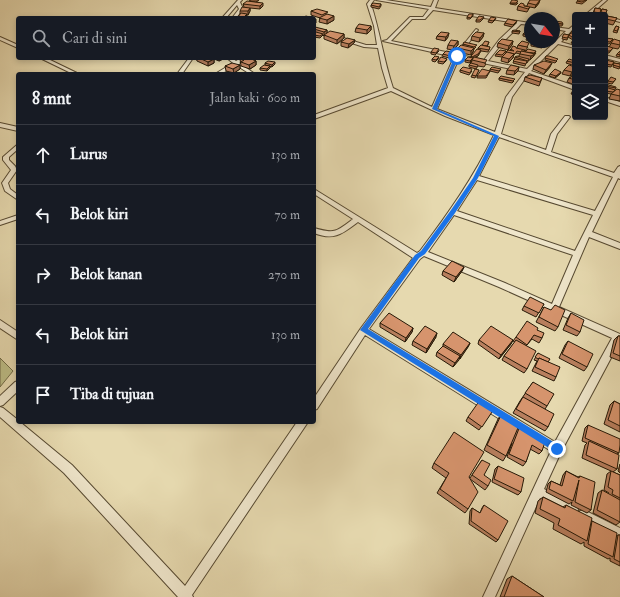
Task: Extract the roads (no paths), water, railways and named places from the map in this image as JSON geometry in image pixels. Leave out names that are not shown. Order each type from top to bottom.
[{"type":"street","points":[[372,0],[369,4],[376,26],[390,89]]},
{"type":"street","points":[[378,0],[524,23]]},
{"type":"street","points":[[436,0],[432,9],[424,19],[410,18],[387,41],[528,71],[572,87]]},
{"type":"street","points":[[590,12],[605,0]]},
{"type":"street","points":[[226,16],[238,1],[241,8],[235,16]]},
{"type":"street","points":[[608,19],[620,21]]},
{"type":"street","points":[[485,62],[501,41],[520,23]]},
{"type":"street","points":[[560,39],[572,28]]},
{"type":"street","points":[[560,29],[569,30]]},
{"type":"street","points":[[434,109],[457,56],[476,30]]},
{"type":"street","points":[[316,31],[366,46],[380,47]]},
{"type":"street","points":[[0,38],[16,46]]},
{"type":"street","points":[[560,43],[572,46]]},
{"type":"street","points":[[316,403],[364,330],[453,212],[475,178],[496,136],[509,97],[528,71],[551,48]]},
{"type":"street","points":[[608,57],[620,61]]},
{"type":"street","points":[[46,60],[73,72]]},
{"type":"street","points":[[180,72],[189,60]]},
{"type":"street","points":[[232,60],[249,72]]},
{"type":"street","points":[[220,72],[241,60]]},
{"type":"street","points":[[316,116],[390,89],[496,136],[618,177]]},
{"type":"street","points":[[608,100],[620,104]]},
{"type":"street","points":[[548,153],[554,134],[567,117]]},
{"type":"street","points":[[0,126],[16,129]]},
{"type":"street","points":[[16,148],[6,157],[6,160],[16,170],[5,184],[10,192],[16,196]]},
{"type":"street","points":[[554,308],[577,254],[618,177],[620,168]]},
{"type":"street","points":[[475,178],[597,214]]},
{"type":"street","points":[[316,192],[357,219],[420,255],[497,282],[619,337],[557,449],[489,597]]},
{"type":"street","points":[[453,212],[577,254]]},
{"type":"street","points":[[0,223],[16,218]]},
{"type":"street","points":[[316,231],[322,234],[334,235],[341,232],[357,219]]},
{"type":"street","points":[[587,233],[620,246]]},
{"type":"street","points":[[0,323],[16,335]]},
{"type":"street","points":[[364,330],[557,449]]},
{"type":"street","points":[[0,402],[16,387]]},
{"type":"street","points":[[0,411],[68,469],[185,596],[302,424]]},
{"type":"street","points":[[538,491],[620,534]]}]
